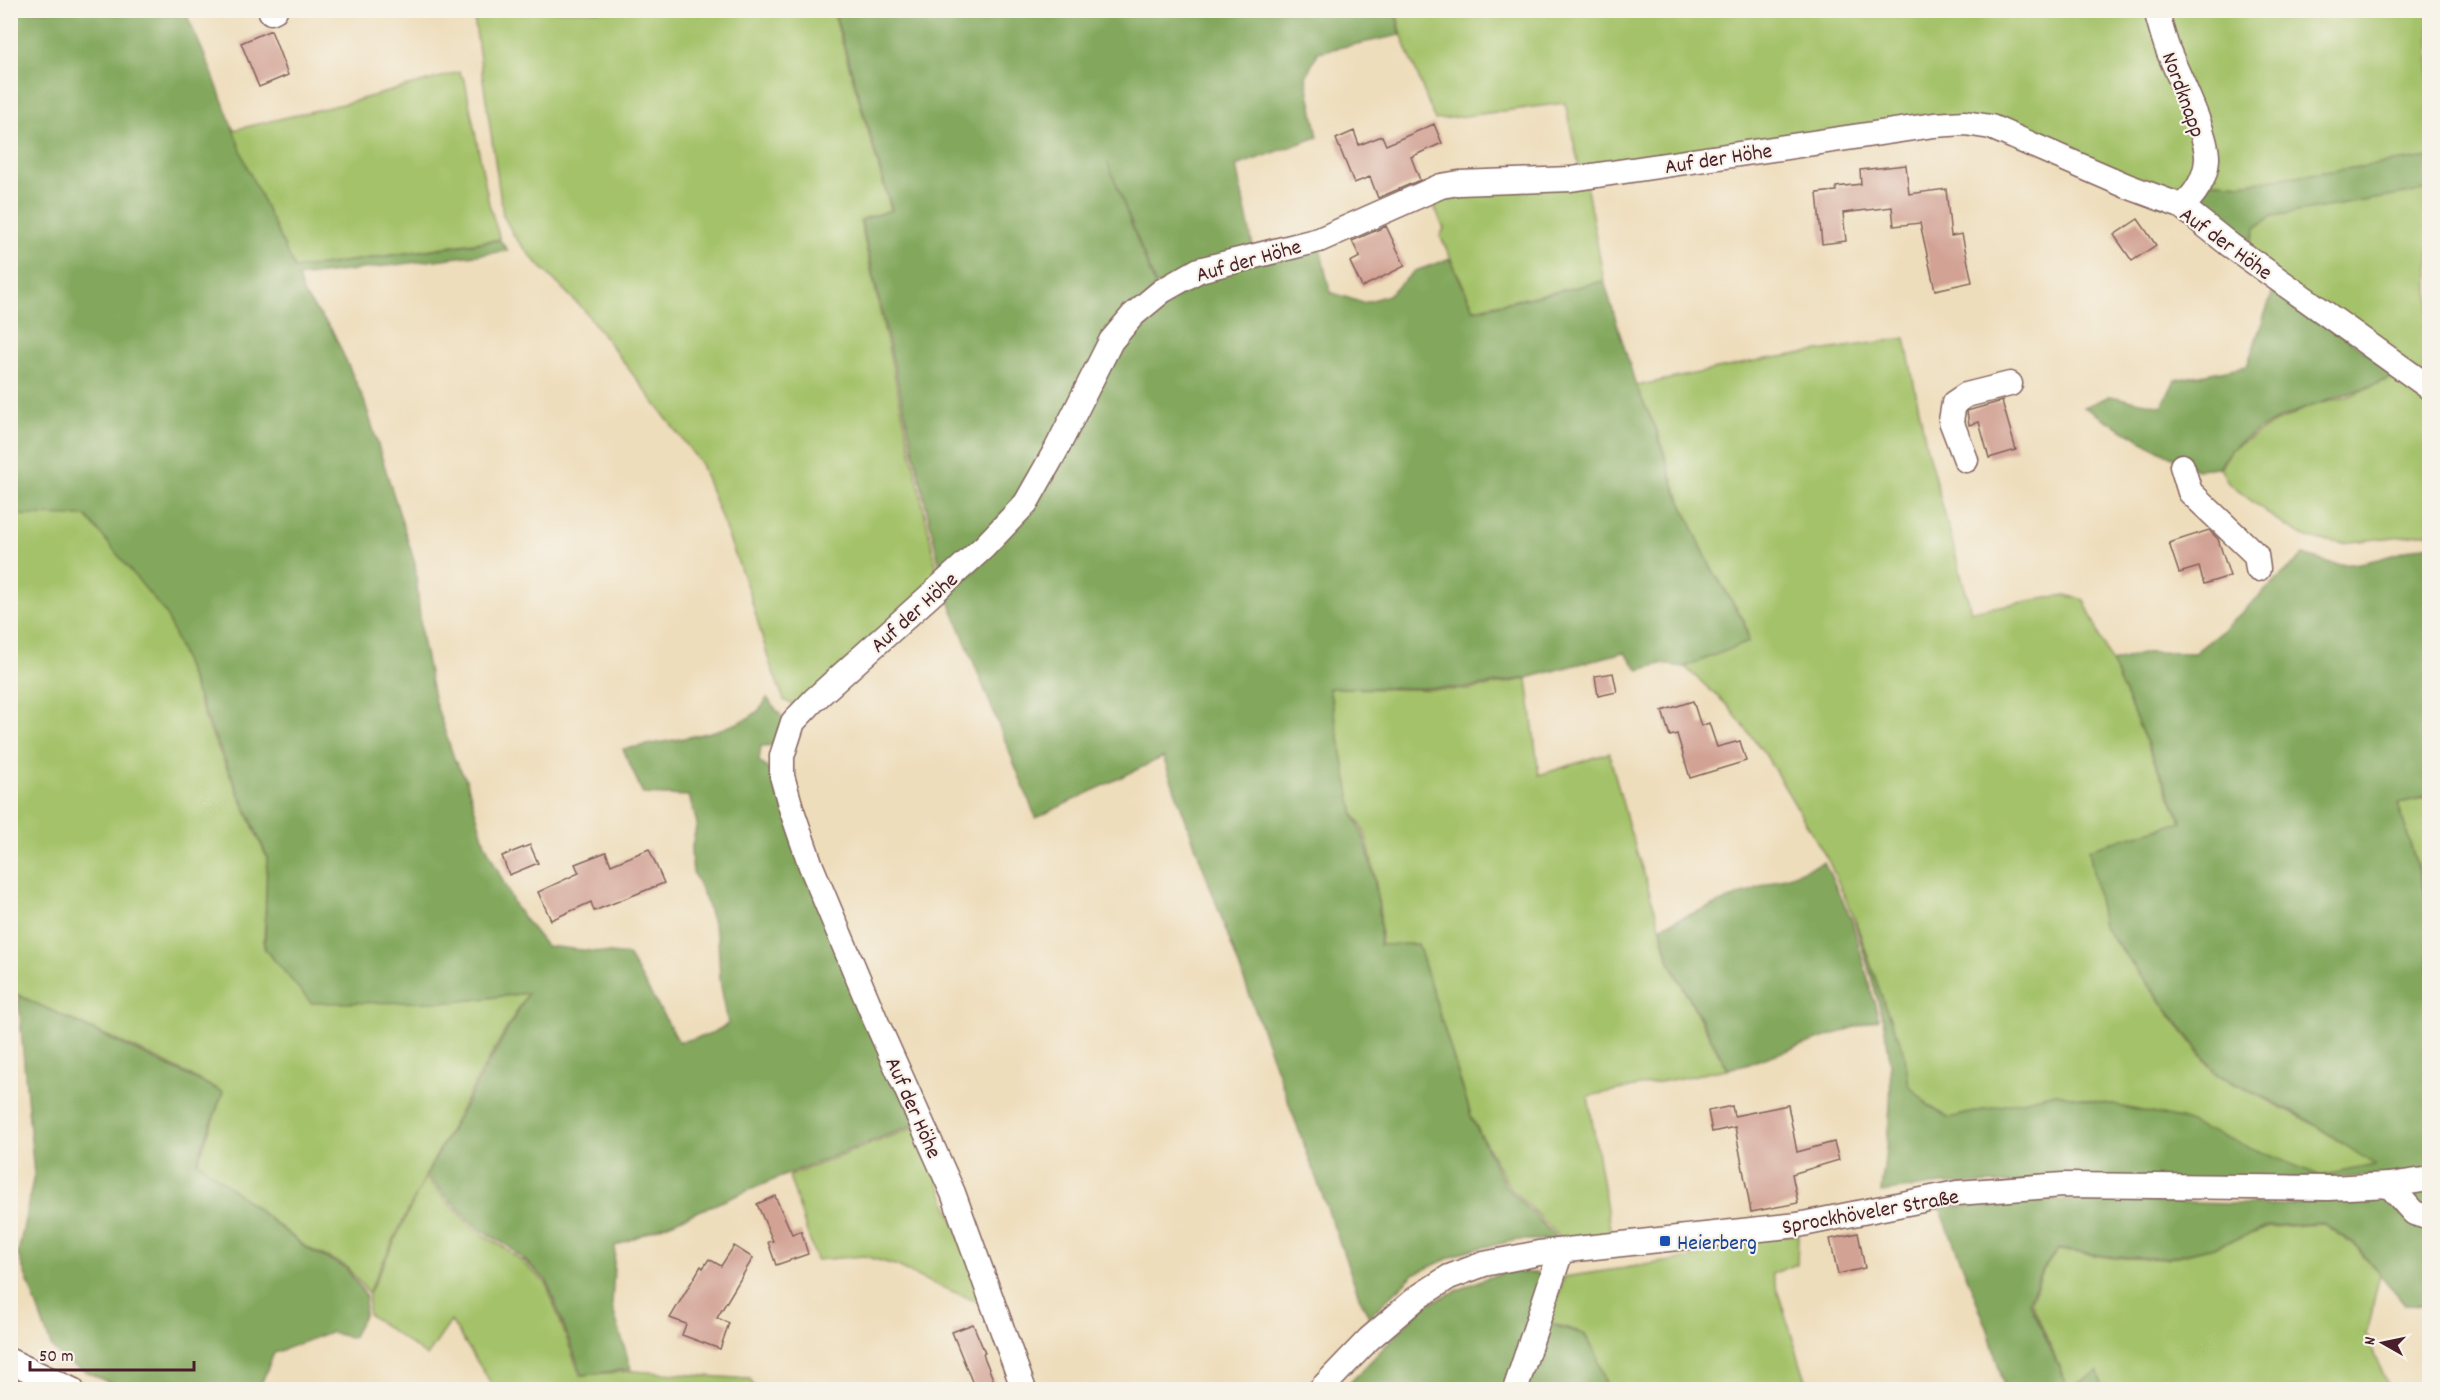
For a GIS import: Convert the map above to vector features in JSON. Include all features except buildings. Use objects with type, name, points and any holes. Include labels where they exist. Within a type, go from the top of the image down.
[{"type":"street","name":"Nordknapp","points":[[2156,10],[2167,48],[2200,129],[2207,159],[2200,183],[2192,198],[2181,206]]},
{"type":"street","name":"Auf der Höhe","points":[[1024,1389],[953,1193],[875,1020],[811,866],[782,776],[782,756],[793,722],[814,700],[984,547],[1026,502],[1056,450],[1087,384],[1111,341],[1132,315],[1162,291],[1199,270],[1318,240],[1441,186],[1459,183],[1571,179],[1934,125],[1965,123],[1991,127],[2127,186],[2181,206],[2230,245],[2430,388]]},
{"type":"street","points":[[1966,460],[1951,421],[1954,403],[1966,395],[2010,384]]},
{"type":"street","points":[[2182,466],[2190,492],[2256,555],[2258,569]]},
{"type":"street","name":"Sprockhöveler Straße","points":[[1320,1389],[1369,1339],[1418,1297],[1449,1277],[1484,1264],[1561,1251],[1798,1225],[1957,1193],[2063,1185],[2329,1188],[2389,1185],[2430,1179]]},
{"type":"street","points":[[2389,1185],[2414,1213],[2430,1218]]},
{"type":"street","points":[[1515,1389],[1552,1284],[1561,1251]]},
{"type":"street","points":[[10,1361],[72,1389]]},
{"type":"green space","points":[[1395,10],[1401,35],[1318,52],[1306,77],[1318,137],[1236,166],[1254,251],[1156,286],[1108,163],[1155,286],[1021,498],[942,576],[861,220],[892,210],[834,11]]},
{"type":"green space","points":[[11,11],[185,11],[211,70],[248,169],[295,269],[500,240],[508,251],[298,277],[304,295],[332,330],[364,400],[415,564],[422,639],[435,702],[455,761],[466,779],[485,844],[516,908],[546,946],[628,955],[679,1042],[709,1035],[728,1024],[720,980],[718,939],[705,898],[693,872],[691,851],[697,823],[689,796],[643,794],[623,749],[695,736],[733,725],[759,710],[767,698],[786,722],[775,745],[761,746],[759,761],[776,776],[916,1124],[615,1246],[612,1306],[631,1369],[582,1375],[547,1281],[508,1246],[477,1228],[426,1175],[528,993],[454,1002],[311,1003],[265,949],[267,857],[210,726],[166,614],[86,516],[11,515]]},
{"type":"green space","points":[[473,11],[833,11],[891,210],[860,220],[939,578],[795,706],[784,700],[770,664],[749,592],[701,464],[584,310],[534,260],[514,236],[503,215]]},
{"type":"green space","points":[[1396,11],[2150,11],[2203,159],[2179,199],[1993,122],[1580,171],[1565,103],[1435,120],[1402,36]]},
{"type":"green space","points":[[2160,11],[2429,11],[2429,157],[2241,184],[2206,181]]},
{"type":"green space","points":[[459,72],[465,81],[489,204],[500,239],[295,269],[248,170],[233,130],[351,102]]},
{"type":"green space","points":[[2429,157],[2429,190],[2273,216],[2256,227],[2246,253],[2192,212],[2206,181],[2241,184]]},
{"type":"green space","points":[[1586,183],[1604,281],[1474,309],[1440,235],[1444,229],[1430,197]]},
{"type":"green space","points":[[2429,190],[2429,383],[2246,254],[2256,226],[2272,216]]},
{"type":"green space","points":[[1319,244],[1330,292],[1363,303],[1388,295],[1415,271],[1450,259],[1474,310],[1604,281],[1636,386],[1656,430],[1675,489],[1711,568],[1743,620],[1749,642],[1684,667],[1661,664],[1639,670],[1624,652],[1527,678],[1467,688],[1329,688],[1354,816],[1365,843],[1374,879],[1379,916],[1379,945],[1418,944],[1472,1119],[1506,1187],[1559,1240],[1518,1240],[1465,1251],[1414,1274],[1369,1317],[1359,1296],[1163,757],[1036,818],[947,596],[988,557],[1114,351],[1140,319],[1200,276]]},
{"type":"green space","points":[[2275,285],[2397,375],[2270,423],[2233,448],[2219,467],[2197,469],[2160,451],[2084,407],[2110,396],[2162,406],[2175,380],[2247,366]]},
{"type":"green space","points":[[1905,338],[1927,449],[1971,611],[2065,595],[2084,600],[2181,822],[2089,849],[2103,926],[2216,1075],[2305,1119],[2376,1165],[2321,1177],[2180,1119],[2056,1093],[1949,1118],[1929,1106],[1909,1085],[1903,1050],[1853,915],[1828,860],[1765,754],[1728,706],[1685,667],[1749,641],[1744,620],[1711,567],[1694,531],[1675,487],[1657,430],[1636,386],[1760,360]]},
{"type":"green space","points":[[2397,375],[2429,398],[2429,533],[2342,543],[2307,538],[2284,525],[2229,484],[2220,468],[2232,449],[2270,425],[2311,406],[2347,397]]},
{"type":"green space","points":[[10,515],[86,515],[167,613],[208,726],[267,858],[264,948],[312,1002],[453,1002],[528,993],[444,1141],[368,1293],[346,1266],[306,1247],[198,1162],[223,1092],[160,1060],[11,992]]},
{"type":"green space","points":[[2429,545],[2429,796],[2398,803],[2429,908],[2429,1172],[2322,1179],[1943,1184],[1881,1192],[1890,1106],[1889,1054],[1878,1001],[1853,915],[1888,1014],[1904,1050],[1909,1085],[1929,1106],[1949,1118],[2056,1093],[2180,1119],[2321,1176],[2375,1165],[2302,1116],[2218,1075],[2103,925],[2089,849],[2182,822],[2111,662],[2149,652],[2194,653],[2222,631],[2303,555],[2331,563],[2351,564]]},
{"type":"green space","points":[[1527,679],[1539,775],[1609,753],[1668,960],[1727,1069],[1588,1096],[1611,1234],[1562,1239],[1509,1187],[1472,1118],[1418,944],[1380,945],[1379,905],[1374,871],[1364,831],[1354,815],[1329,688],[1467,690]]},
{"type":"green space","points":[[2430,797],[2429,904],[2398,803]]},
{"type":"green space","points":[[1824,862],[1851,918],[1879,1019],[1728,1069],[1669,959],[1661,926]]},
{"type":"green space","points":[[18,995],[223,1092],[197,1161],[306,1248],[346,1268],[366,1296],[364,1315],[352,1338],[330,1332],[274,1353],[259,1389],[122,1389],[66,1362],[52,1348],[18,1254],[34,1175]]},
{"type":"green space","points":[[917,1126],[984,1301],[976,1301],[898,1266],[864,1256],[816,1260],[789,1176]]},
{"type":"green space","points":[[425,1177],[476,1231],[507,1249],[546,1283],[580,1375],[634,1371],[750,1379],[756,1389],[495,1389],[451,1321],[427,1356],[368,1314],[369,1294]]},
{"type":"green space","points":[[2429,1190],[2429,1306],[2405,1305],[2357,1246],[2323,1223],[2270,1226],[2218,1246],[2166,1258],[2114,1257],[2058,1249],[2043,1269],[2029,1301],[2068,1387],[2098,1372],[2102,1389],[2005,1389],[1988,1330],[1940,1208],[2053,1200],[2284,1205],[2356,1197],[2376,1198]]},
{"type":"green space","points":[[2323,1224],[2356,1247],[2380,1274],[2366,1334],[2389,1389],[2103,1389],[2098,1373],[2068,1387],[2031,1301],[2044,1269],[2058,1250],[2113,1258],[2166,1259],[2218,1246],[2270,1227]]},
{"type":"green space","points":[[1798,1234],[1797,1264],[1772,1274],[1809,1389],[1608,1389],[1596,1353],[1584,1333],[1550,1323],[1564,1277],[1698,1257],[1729,1244]]},
{"type":"green space","points":[[1506,1272],[1537,1273],[1544,1281],[1514,1389],[1343,1390],[1425,1305],[1481,1280]]},
{"type":"green space","points":[[1543,1312],[1550,1324],[1584,1334],[1596,1354],[1607,1389],[1519,1390]]},
{"type":"green space","points":[[11,1370],[49,1389],[11,1389]]},
{"type":"place","name":"Heierberg","points":[[1665,1241]]}]
